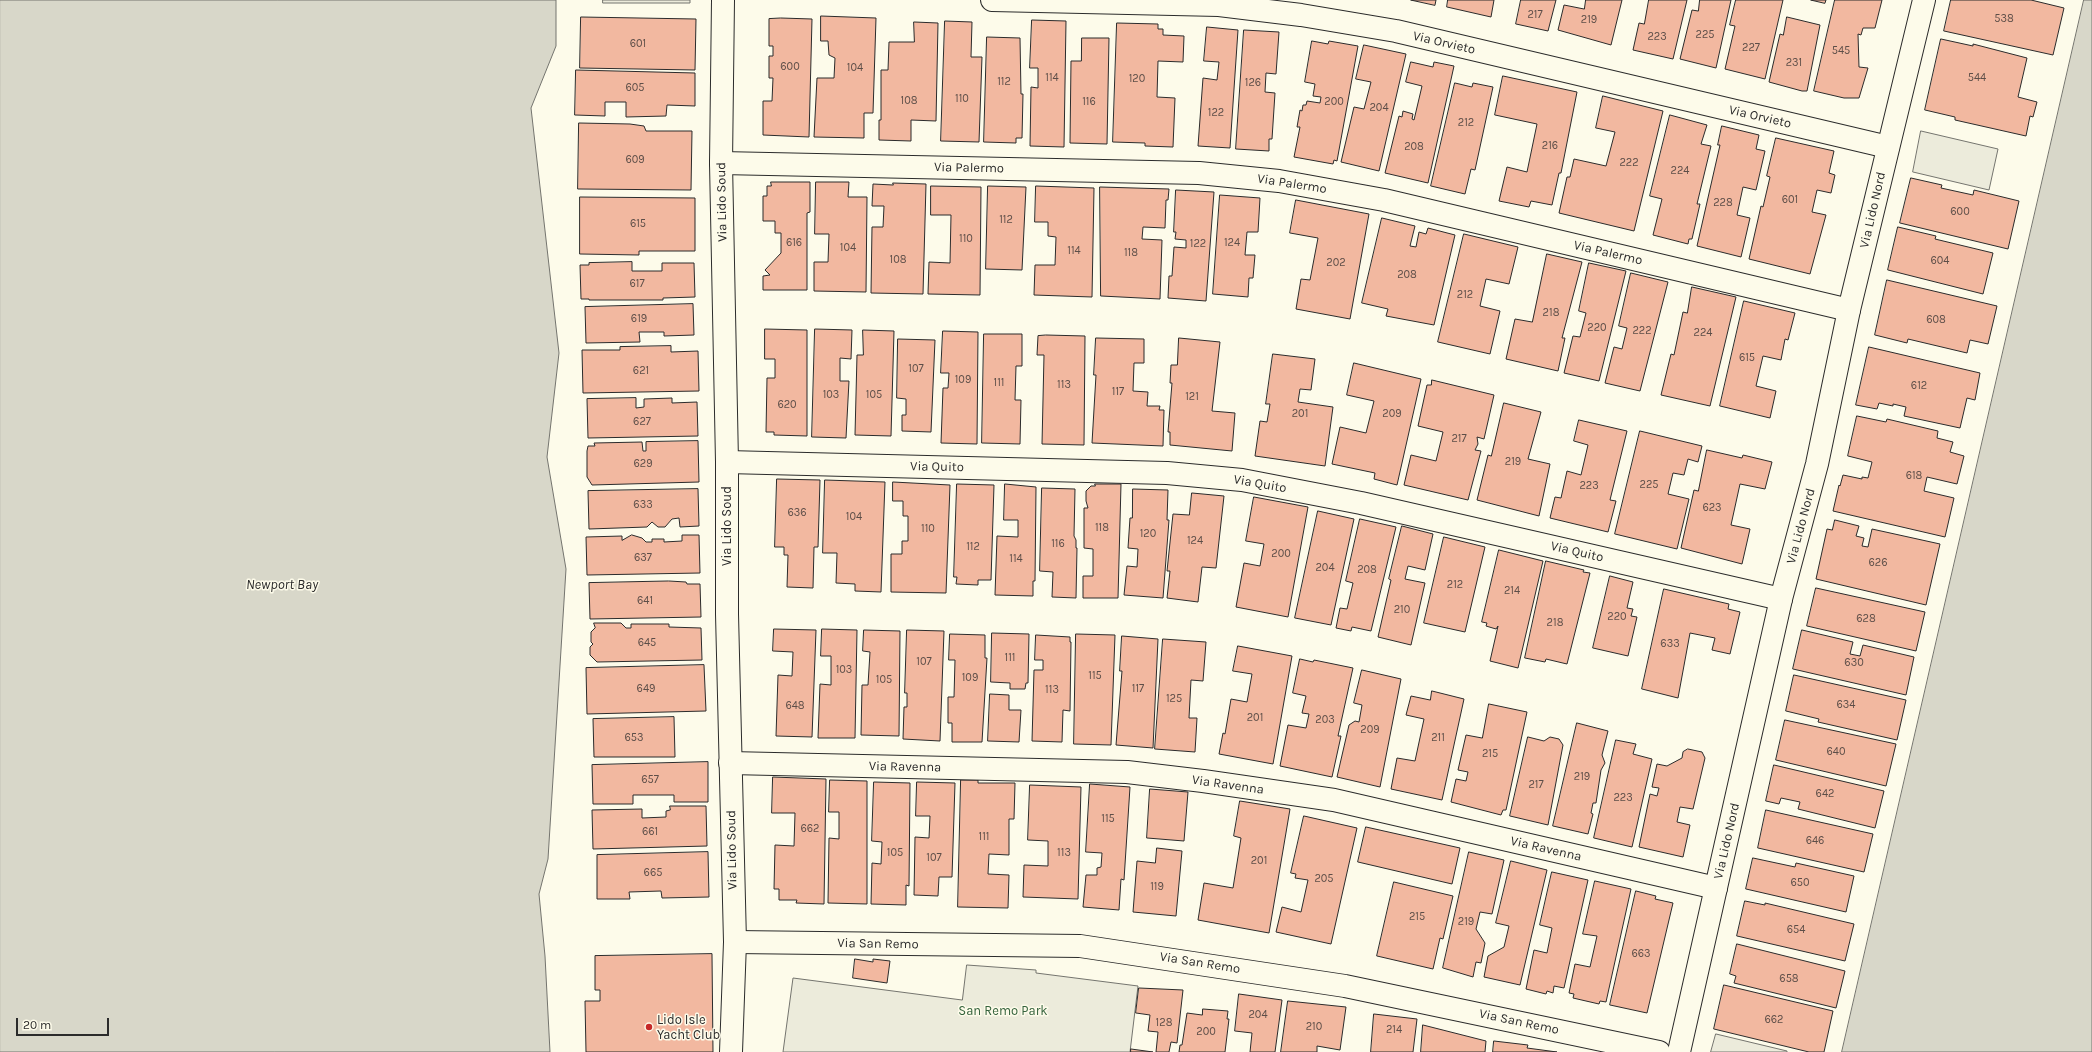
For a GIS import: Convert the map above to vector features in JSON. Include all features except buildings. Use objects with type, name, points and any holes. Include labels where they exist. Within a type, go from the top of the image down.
[{"type":"street","name":"Via Lido Soud","points":[[723,0],[721,163],[727,462],[727,614],[735,942],[731,1052]]},
{"type":"street","name":"Via Orvieto","points":[[992,0],[1219,5],[1308,16],[1396,31],[1888,147]]},
{"type":"street","name":"Via Lido Nord","points":[[1679,1052],[1781,599],[1817,464],[1849,310],[1924,0]]},
{"type":"street","name":"Via Palermo","points":[[721,163],[1200,173],[1279,181],[1384,200],[1849,310]]},
{"type":"street","name":"Via Quito","points":[[727,462],[1166,473],[1242,480],[1362,503],[1781,599]]},
{"type":"street","name":"Via Ravenna","points":[[730,763],[1127,772],[1203,781],[1334,800],[1716,888]]},
{"type":"street","name":"Via San Remo","points":[[735,942],[1080,946],[1345,986],[1659,1052]]},
{"type":"green space","points":[[603,0],[690,0],[690,3],[603,3]]},
{"type":"green space","points":[[1921,131],[1998,149],[1989,190],[1913,172]]},
{"type":"green space","name":"San Remo Park","points":[[967,965],[1036,970],[1036,973],[1138,986],[1130,1052],[783,1052],[793,978],[962,1000]]},
{"type":"green space","points":[[1716,1034],[1787,1051],[1787,1052],[1711,1052]]},
{"type":"water","name":"Newport Bay","points":[[0,0],[556,0],[556,46],[531,108],[559,353],[547,457],[566,569],[548,859],[539,894],[545,956],[550,1052],[0,1052]]},
{"type":"water","points":[[2084,0],[2092,0],[2092,1052],[1842,1052]]},
{"type":"place","name":"Lido Isle Yacht Club","points":[[649,1027]]}]
